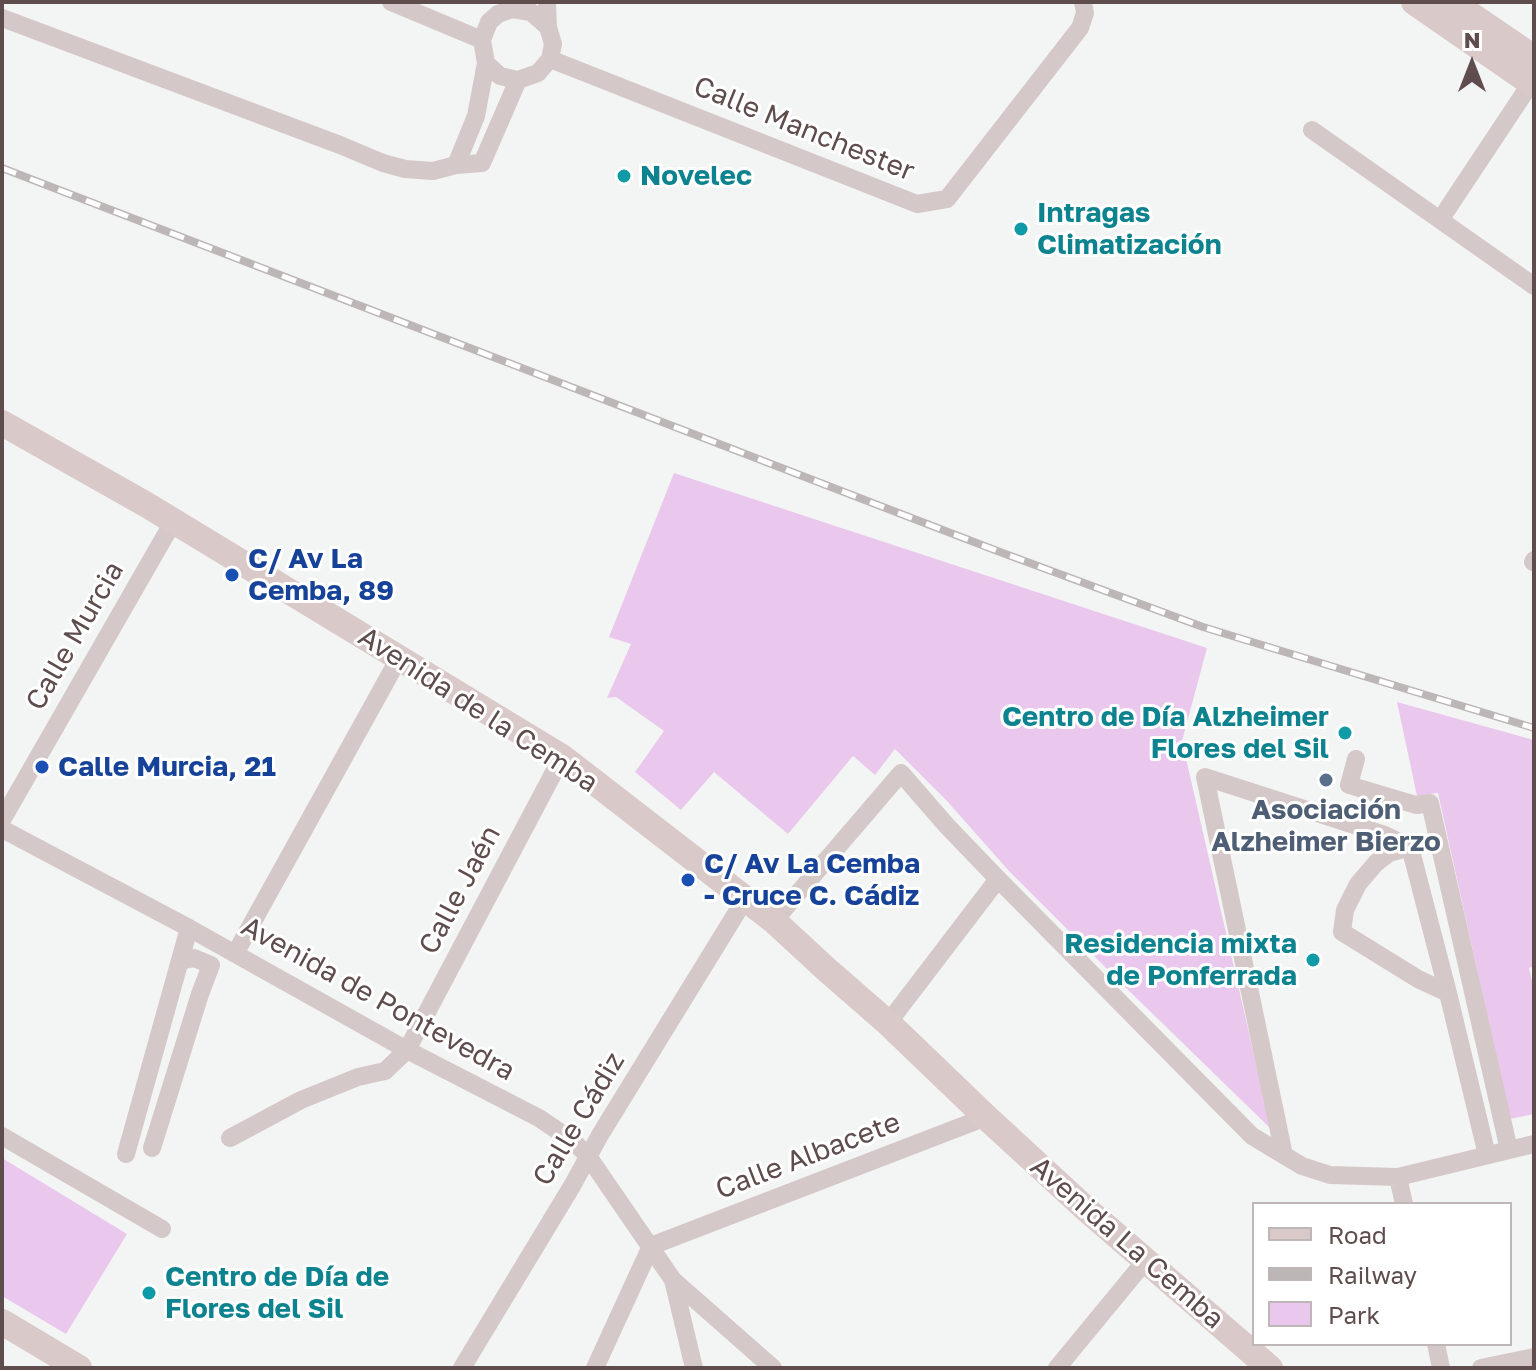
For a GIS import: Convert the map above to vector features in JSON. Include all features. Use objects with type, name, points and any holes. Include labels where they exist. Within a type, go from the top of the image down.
[{"type":"street","points":[[391,2],[482,40]]},
{"type":"street","points":[[486,63],[500,76],[518,80],[538,73],[550,59],[553,44],[548,27],[547,2]]},
{"type":"street","name":"Calle Manchester","points":[[550,59],[917,204],[947,199],[1080,28],[1085,13],[1083,2]]},
{"type":"street","points":[[1414,2],[1533,75]]},
{"type":"street","points":[[1452,2],[1533,75]]},
{"type":"street","points":[[456,165],[476,116],[486,63],[482,40],[489,22],[515,6],[531,12],[548,27]]},
{"type":"street","points":[[2,18],[405,169],[433,171],[482,163],[518,80]]},
{"type":"street","points":[[1440,220],[1533,75]]},
{"type":"street","points":[[1312,130],[1534,286]]},
{"type":"street","name":"Avenida de la Cemba","points":[[2,423],[173,522],[562,757],[774,921],[888,1023],[986,1117]]},
{"type":"street","name":"Calle Murcia","points":[[2,820],[173,522]]},
{"type":"street","points":[[235,954],[399,658]]},
{"type":"street","name":"Calle Jaén","points":[[407,1050],[562,757]]},
{"type":"street","points":[[1356,759],[1349,785],[1416,805],[1430,803],[1509,1150]]},
{"type":"street","points":[[774,921],[901,773],[998,879],[1252,1136],[1302,1166],[1330,1175],[1398,1177],[1534,1144]]},
{"type":"street","points":[[1284,1155],[1205,777],[1385,835],[1410,847],[1487,1155]]},
{"type":"street","name":"Avenida de Pontevedra","points":[[2,829],[189,928],[407,1050],[539,1118],[573,1141],[588,1156],[673,1280],[717,1319],[753,1362],[773,1368]]},
{"type":"street","points":[[1410,847],[1389,853],[1358,884],[1345,910],[1342,932],[1418,979],[1448,993]]},
{"type":"street","points":[[888,1023],[998,879]]},
{"type":"street","name":"Calle Cádiz","points":[[462,1368],[745,899]]},
{"type":"street","points":[[126,1154],[189,928]]},
{"type":"street","points":[[152,1148],[211,965],[194,958],[180,961]]},
{"type":"street","points":[[230,1138],[301,1100],[358,1077],[385,1071],[407,1050]]},
{"type":"street","name":"Calle Albacete","points":[[651,1246],[986,1117]]},
{"type":"street","name":"Avenida La Cemba","points":[[986,1117],[1086,1209],[1270,1368]]},
{"type":"street","points":[[2,1136],[162,1229]]},
{"type":"street","points":[[1398,1177],[1404,1202]]},
{"type":"street","points":[[595,1368],[651,1246]]},
{"type":"street","points":[[1057,1368],[1146,1260]]},
{"type":"street","name":"Avenida de Pontevedra","points":[[673,1280],[694,1368]]},
{"type":"street","points":[[688,1341],[695,1326],[717,1319]]},
{"type":"street","points":[[2,1322],[79,1368]]},
{"type":"street","points":[[1436,1346],[1441,1368]]},
{"type":"street","points":[[1481,1368],[1534,1357]]},
{"type":"green space","points":[[674,473],[1207,648],[1182,741],[1271,1129],[1009,871],[946,800],[895,749],[875,775],[853,756],[788,834],[714,772],[681,810],[635,772],[664,731],[616,697],[607,698],[631,644],[609,637]]},
{"type":"green space","points":[[1397,702],[1534,740],[1534,966],[1529,968],[1534,990],[1534,1114],[1510,1119],[1438,793],[1417,796]]},
{"type":"green space","points":[[2,1158],[127,1234],[66,1334],[2,1296]]},
{"type":"railway","points":[[2,168],[1000,552],[1203,627],[1534,728]]},
{"type":"place","name":"Novelec","points":[[624,176]]},
{"type":"place","name":"Intragas Climatización","points":[[1021,229]]},
{"type":"place","name":"C/ Av La Cemba, 89","points":[[232,575]]},
{"type":"place","name":"Centro de Día Alzheimer Flores del Sil","points":[[1345,733]]},
{"type":"place","name":"Calle Murcia, 21","points":[[42,767]]},
{"type":"place","name":"Asociación Alzheimer Bierzo","points":[[1326,780]]},
{"type":"place","name":"C/ Av La Cemba - Cruce C. Cádiz","points":[[688,880]]},
{"type":"place","name":"Residencia mixta de Ponferrada","points":[[1313,960]]},
{"type":"place","name":"Centro de Día de Flores del Sil","points":[[149,1293]]}]
